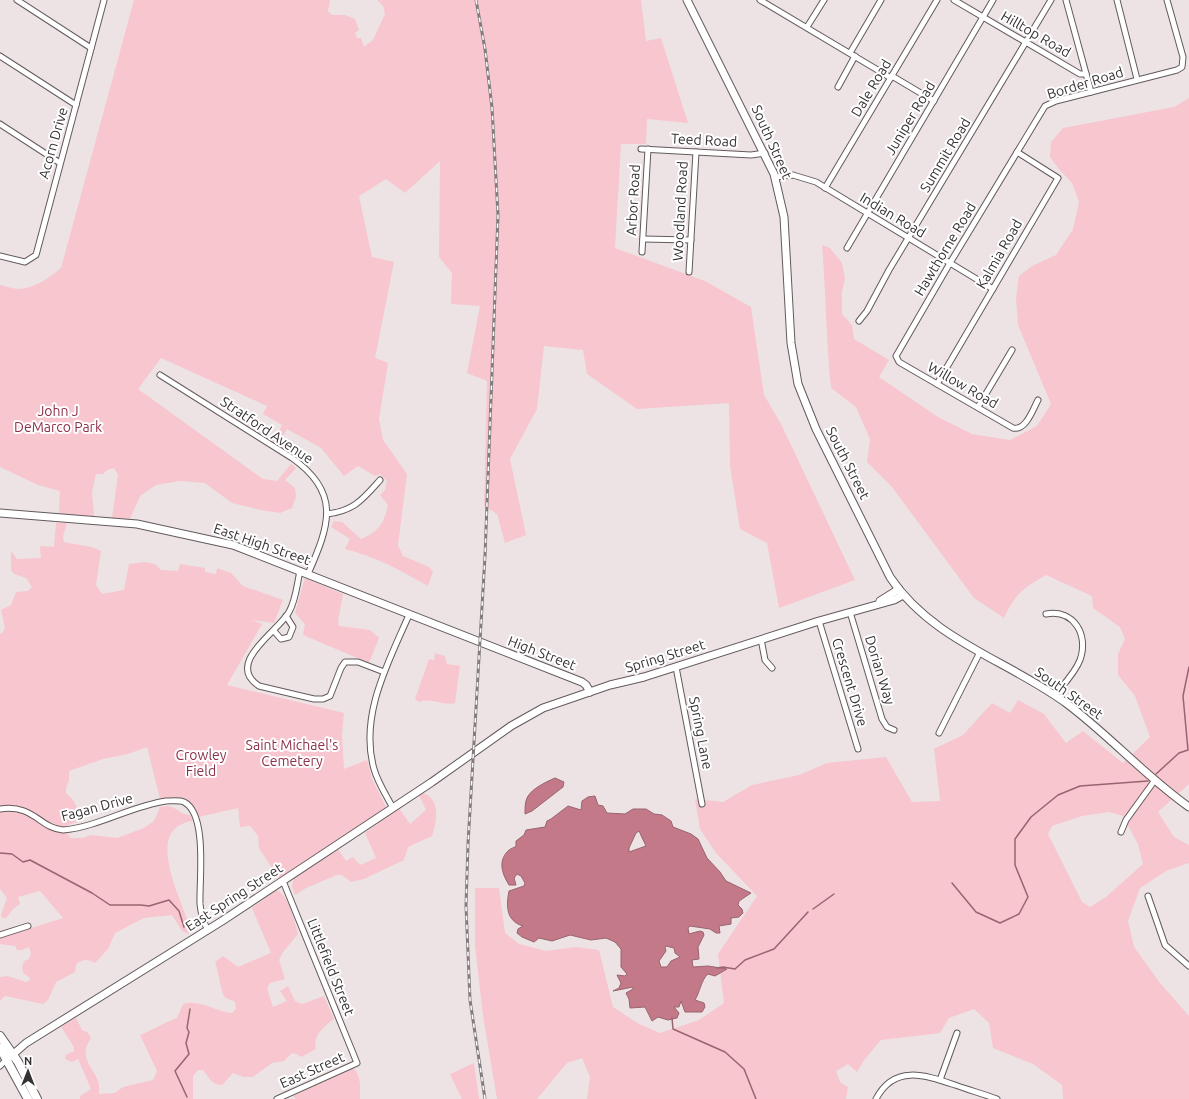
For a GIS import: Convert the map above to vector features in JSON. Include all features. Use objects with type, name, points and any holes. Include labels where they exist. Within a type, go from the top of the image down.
[{"type":"main road","name":"South Street","points":[[687,0],[776,177],[784,217],[792,349],[800,389],[816,429],[888,572],[901,592],[934,624],[1055,696],[1086,718],[1155,780],[1189,807]]},
{"type":"main road","name":"East High Street","points":[[0,513],[126,523],[173,531],[233,545],[480,644]]},
{"type":"main road","name":"Spring Street","points":[[473,753],[511,726],[543,708],[819,621],[875,604],[894,600],[901,592]]},
{"type":"main road","name":"High Street","points":[[480,644],[582,682],[586,685],[590,692]]},
{"type":"main road","name":"East Spring Street","points":[[10,1057],[54,1026],[208,930],[283,881],[473,753]]},
{"type":"main road","points":[[0,1036],[28,1099]]},
{"type":"main road","points":[[0,1048],[10,1057],[37,1099]]},
{"type":"street","points":[[18,0],[91,48]]},
{"type":"street","name":"Acorn Drive","points":[[0,256],[25,262],[36,255],[104,0]]},
{"type":"street","points":[[760,0],[767,2],[855,56],[934,101]]},
{"type":"street","points":[[807,27],[824,0]]},
{"type":"street","points":[[850,53],[880,0]]},
{"type":"street","name":"Dale Road","points":[[825,188],[937,0]]},
{"type":"street","name":"Hilltop Road","points":[[954,0],[1080,74],[1086,74]]},
{"type":"street","name":"Juniper Road","points":[[847,248],[993,0]]},
{"type":"street","name":"Summit Road","points":[[859,321],[866,314],[887,273],[1051,0]]},
{"type":"street","points":[[1066,0],[1091,92]]},
{"type":"street","points":[[1117,0],[1137,79]]},
{"type":"street","name":"Border Road","points":[[1017,152],[1039,115],[1048,105],[1137,79],[1177,70],[1183,65],[1183,57],[1167,0]]},
{"type":"street","points":[[0,56],[76,105]]},
{"type":"street","points":[[838,87],[855,56]]},
{"type":"street","points":[[0,124],[60,163]]},
{"type":"street","name":"Teed Road","points":[[641,149],[751,155],[765,153]]},
{"type":"street","name":"Arbor Road","points":[[642,252],[648,149]]},
{"type":"street","name":"Woodland Road","points":[[689,272],[696,152]]},
{"type":"street","name":"Hawthorne Road","points":[[896,359],[950,263],[1017,152]]},
{"type":"street","name":"Kalmia Road","points":[[938,384],[1058,178],[1017,152]]},
{"type":"street","name":"Indian Road","points":[[776,177],[789,175],[801,177],[825,188],[993,289]]},
{"type":"street","points":[[643,239],[691,240]]},
{"type":"street","points":[[978,407],[1012,350]]},
{"type":"street","name":"Willow Road","points":[[896,359],[1011,427],[1019,428],[1023,426],[1038,400]]},
{"type":"street","name":"Stratford Avenue","points":[[160,374],[304,467],[313,477],[321,490],[327,514],[323,536],[308,574]]},
{"type":"street","points":[[327,514],[345,511],[356,505],[380,480]]},
{"type":"street","points":[[300,571],[291,609],[274,631],[254,651],[249,671],[255,683],[278,691],[314,699],[325,699],[330,696],[342,666],[348,662],[358,662],[384,672]]},
{"type":"street","name":"Dorian Way","points":[[850,612],[882,719],[887,726],[894,730]]},
{"type":"street","points":[[1046,614],[1064,614],[1070,618],[1076,625],[1082,640],[1080,660],[1055,696]]},
{"type":"street","points":[[393,808],[376,775],[371,747],[373,708],[384,672],[409,615]]},
{"type":"street","points":[[274,631],[281,639],[289,637],[293,627],[286,616]]},
{"type":"street","name":"Crescent Drive","points":[[819,621],[858,749]]},
{"type":"street","points":[[762,639],[765,660],[772,668]]},
{"type":"street","points":[[939,733],[980,652]]},
{"type":"street","name":"Spring Lane","points":[[676,667],[702,804]]},
{"type":"street","points":[[1121,832],[1126,820],[1155,780]]},
{"type":"street","name":"Fagan Drive","points":[[0,809],[13,808],[23,810],[61,830],[75,828],[152,804],[169,801],[184,802],[190,807],[196,818],[202,866],[200,907],[208,930]]},
{"type":"street","name":"Littlefield Street","points":[[283,881],[357,1063]]},
{"type":"street","points":[[1148,896],[1165,945],[1189,966]]},
{"type":"street","points":[[0,935],[28,926]]},
{"type":"street","points":[[940,1080],[957,1033]]},
{"type":"street","points":[[0,1066],[10,1057]]},
{"type":"street","name":"East Street","points":[[277,1099],[357,1063]]},
{"type":"street","points":[[876,1099],[884,1087],[892,1080],[902,1076],[920,1074],[997,1099]]},
{"type":"green space","name":"John J DeMarco Park","points":[[134,0],[330,0],[328,11],[332,15],[345,15],[355,19],[359,30],[355,33],[357,38],[361,38],[364,47],[373,40],[385,14],[383,6],[377,0],[641,0],[646,41],[661,38],[688,123],[647,119],[646,144],[621,144],[615,248],[705,281],[751,307],[764,395],[781,424],[855,580],[779,608],[767,543],[740,529],[730,466],[729,403],[637,409],[587,374],[583,350],[544,346],[537,409],[510,459],[526,535],[505,543],[497,514],[484,506],[487,381],[467,373],[480,306],[451,304],[452,273],[439,257],[440,161],[405,193],[386,179],[359,196],[372,257],[394,262],[375,358],[388,363],[379,419],[383,440],[407,474],[398,545],[403,556],[429,567],[433,572],[428,586],[377,560],[345,549],[350,539],[331,527],[334,521],[342,522],[361,539],[376,530],[382,522],[388,505],[380,495],[385,490],[387,481],[380,474],[375,476],[358,466],[344,476],[321,448],[287,429],[279,443],[274,441],[282,425],[263,414],[267,406],[161,358],[138,389],[263,479],[277,481],[291,464],[296,468],[285,480],[295,488],[296,497],[292,508],[280,513],[261,510],[232,503],[205,483],[180,481],[156,485],[140,496],[130,519],[112,518],[118,475],[114,468],[107,470],[103,474],[96,474],[92,492],[94,517],[59,514],[60,491],[38,485],[0,467],[0,285],[14,289],[31,287],[47,279],[61,268]]},
{"type":"green space","points":[[1189,98],[1189,784],[1158,812],[1174,837],[1189,845],[1189,863],[1166,871],[1140,888],[1128,921],[1134,947],[1160,983],[1189,1016],[1189,1099],[1063,1099],[1062,1085],[1033,1064],[993,1048],[989,1023],[974,1009],[949,1018],[940,1033],[881,1040],[864,1060],[857,1072],[848,1064],[836,1071],[840,1082],[848,1087],[846,1099],[587,1099],[590,1077],[582,1058],[567,1063],[537,1099],[497,1099],[483,1016],[475,946],[475,888],[499,888],[505,933],[519,944],[546,951],[576,947],[599,950],[613,1007],[639,1024],[660,1033],[699,1020],[724,1003],[718,954],[757,896],[716,853],[700,829],[695,799],[723,802],[752,785],[799,775],[827,763],[886,757],[912,802],[940,801],[934,749],[963,735],[992,703],[1010,713],[1018,700],[1044,714],[1066,743],[1083,731],[1123,763],[1150,737],[1135,696],[1118,675],[1118,654],[1125,639],[1120,627],[1093,608],[1092,596],[1046,575],[1020,592],[1004,618],[974,598],[892,487],[867,462],[870,439],[856,407],[831,388],[822,245],[830,248],[842,263],[845,279],[842,292],[842,314],[852,325],[854,339],[889,360],[879,377],[938,417],[972,434],[1010,440],[1037,426],[1051,404],[1018,325],[1016,298],[1019,276],[1032,266],[1056,255],[1073,229],[1079,202],[1072,183],[1050,157],[1051,142],[1063,128],[1174,107]],"holes":[[[1109,812],[1123,816],[1138,844],[1143,864],[1106,897],[1090,907],[1082,902],[1048,834],[1052,826],[1082,816]]]},
{"type":"green space","points":[[56,523],[67,523],[63,536],[64,542],[88,546],[101,551],[96,585],[102,594],[124,590],[129,564],[145,562],[155,564],[161,570],[178,571],[180,564],[205,568],[205,572],[216,574],[217,568],[231,573],[243,586],[283,600],[274,623],[252,620],[262,624],[227,685],[344,713],[342,735],[344,769],[367,760],[372,779],[386,807],[279,879],[259,848],[258,836],[250,826],[240,827],[238,808],[199,817],[195,807],[185,798],[160,799],[147,747],[128,754],[103,759],[69,771],[69,780],[66,793],[74,801],[82,820],[68,825],[67,833],[71,838],[83,838],[90,835],[117,838],[144,828],[154,821],[160,807],[165,806],[170,806],[182,813],[190,815],[193,821],[177,827],[169,837],[167,852],[175,886],[191,932],[189,934],[182,931],[172,915],[144,918],[115,933],[108,949],[95,963],[86,960],[76,964],[75,972],[56,982],[48,1000],[43,1004],[5,996],[0,1001],[0,977],[8,976],[26,982],[30,980],[29,977],[23,973],[22,967],[24,961],[29,959],[31,953],[29,947],[22,950],[17,950],[15,946],[0,944],[0,938],[63,918],[40,891],[18,897],[20,904],[14,908],[6,918],[2,918],[1,915],[7,898],[0,889],[0,634],[3,632],[5,627],[1,610],[11,605],[16,592],[28,591],[32,587],[26,578],[14,574],[11,570],[11,551],[17,559],[41,558],[40,546],[54,547]]},
{"type":"green space","points":[[305,578],[343,594],[338,621],[339,626],[370,630],[379,638],[369,663],[303,635],[305,624],[295,613]]},
{"type":"green space","points":[[435,653],[445,656],[447,664],[460,666],[455,703],[450,704],[428,700],[419,702],[415,699],[429,659],[434,660]]},
{"type":"green space","points":[[423,793],[433,800],[435,806],[436,818],[434,830],[432,836],[408,847],[404,860],[364,879],[351,882],[342,875],[337,875],[306,888],[295,895],[292,886],[294,877],[338,849],[346,861],[353,857],[360,865],[376,858],[365,833],[399,808],[410,824],[426,810],[419,795]]},
{"type":"green space","points":[[276,890],[284,896],[287,902],[298,934],[283,952],[279,960],[285,979],[270,983],[267,988],[273,1007],[287,1001],[280,991],[288,986],[295,1001],[302,1004],[324,996],[334,1019],[317,1035],[315,1044],[316,1049],[301,1057],[292,1053],[284,1061],[272,1063],[253,1077],[243,1077],[233,1073],[222,1085],[213,1082],[203,1070],[198,1070],[193,1076],[193,1099],[80,1099],[80,1096],[91,1089],[78,1059],[72,1062],[65,1059],[66,1055],[74,1051],[74,1047],[61,1027],[76,1018],[82,1030],[87,1032],[91,1038],[87,1045],[86,1057],[97,1078],[99,1084],[99,1094],[115,1093],[123,1087],[153,1080],[157,1071],[140,1035],[177,1018],[183,1004],[202,1004],[232,1013],[236,1009],[235,1002],[224,996],[215,962],[223,956],[238,967],[271,953],[252,908]]},
{"type":"green space","points":[[474,1063],[479,1099],[462,1099],[450,1074]]},
{"type":"green space","points":[[352,1067],[359,1078],[360,1099],[296,1099],[293,1096]]},
{"type":"shaded area","points":[[555,778],[564,782],[563,787],[532,811],[525,814],[526,801],[530,793]]},
{"type":"shaded area","points":[[595,796],[598,805],[603,806],[607,813],[625,814],[633,809],[646,809],[654,814],[662,815],[671,821],[673,827],[691,834],[698,839],[707,858],[726,881],[751,893],[739,901],[738,905],[742,909],[743,913],[739,917],[731,918],[731,924],[719,926],[720,933],[716,933],[710,929],[690,926],[688,928],[689,934],[700,931],[703,932],[704,935],[698,947],[699,959],[692,960],[693,967],[708,966],[727,969],[715,976],[708,974],[704,979],[695,1000],[704,1003],[705,1007],[702,1012],[685,1012],[681,1001],[679,1007],[674,1007],[679,1013],[677,1018],[668,1020],[658,1017],[652,1021],[645,1007],[630,1008],[629,999],[626,993],[633,989],[633,987],[613,991],[619,988],[621,983],[617,975],[625,976],[627,974],[621,967],[621,949],[615,942],[606,938],[591,940],[570,935],[552,941],[539,938],[534,942],[517,933],[518,929],[523,926],[517,924],[510,917],[508,912],[508,897],[509,891],[524,886],[525,883],[521,876],[517,874],[514,878],[516,885],[509,885],[502,868],[505,855],[509,850],[516,846],[516,841],[524,835],[526,830],[545,827],[547,821],[568,806],[581,810],[582,801],[588,797]],"holes":[[[639,831],[646,846],[629,852],[629,848],[636,833]],[[666,946],[674,948],[675,953],[680,957],[671,961],[667,967],[661,967],[659,961],[666,951]]]},
{"type":"waterway","points":[[1156,774],[1179,753],[1188,750],[1183,696],[1189,667]]},
{"type":"waterway","points":[[952,883],[976,912],[1000,923],[1019,914],[1028,897],[1015,865],[1015,839],[1031,817],[1058,795],[1080,786],[1148,781]]},
{"type":"waterway","points":[[0,853],[12,854],[23,862],[30,860],[92,893],[110,905],[149,906],[169,900],[179,911],[184,927]]},
{"type":"waterway","points":[[813,909],[834,894]]},
{"type":"waterway","points":[[717,968],[723,967],[735,969],[745,960],[774,949],[808,912]]},
{"type":"waterway","points":[[187,1097],[175,1071],[189,1054],[186,1043],[189,1032],[187,1028],[190,1009]]},
{"type":"waterway","points":[[672,1018],[673,1029],[725,1052],[744,1069],[756,1099]]},
{"type":"railway","points":[[476,0],[485,49],[492,108],[498,215],[485,556],[468,844],[466,906],[470,1000],[485,1099]]},
{"type":"park label","name":"Saint Michael's Cemetery","points":[[292,754]]},
{"type":"park label","name":"Crowley Field","points":[[201,764]]}]
